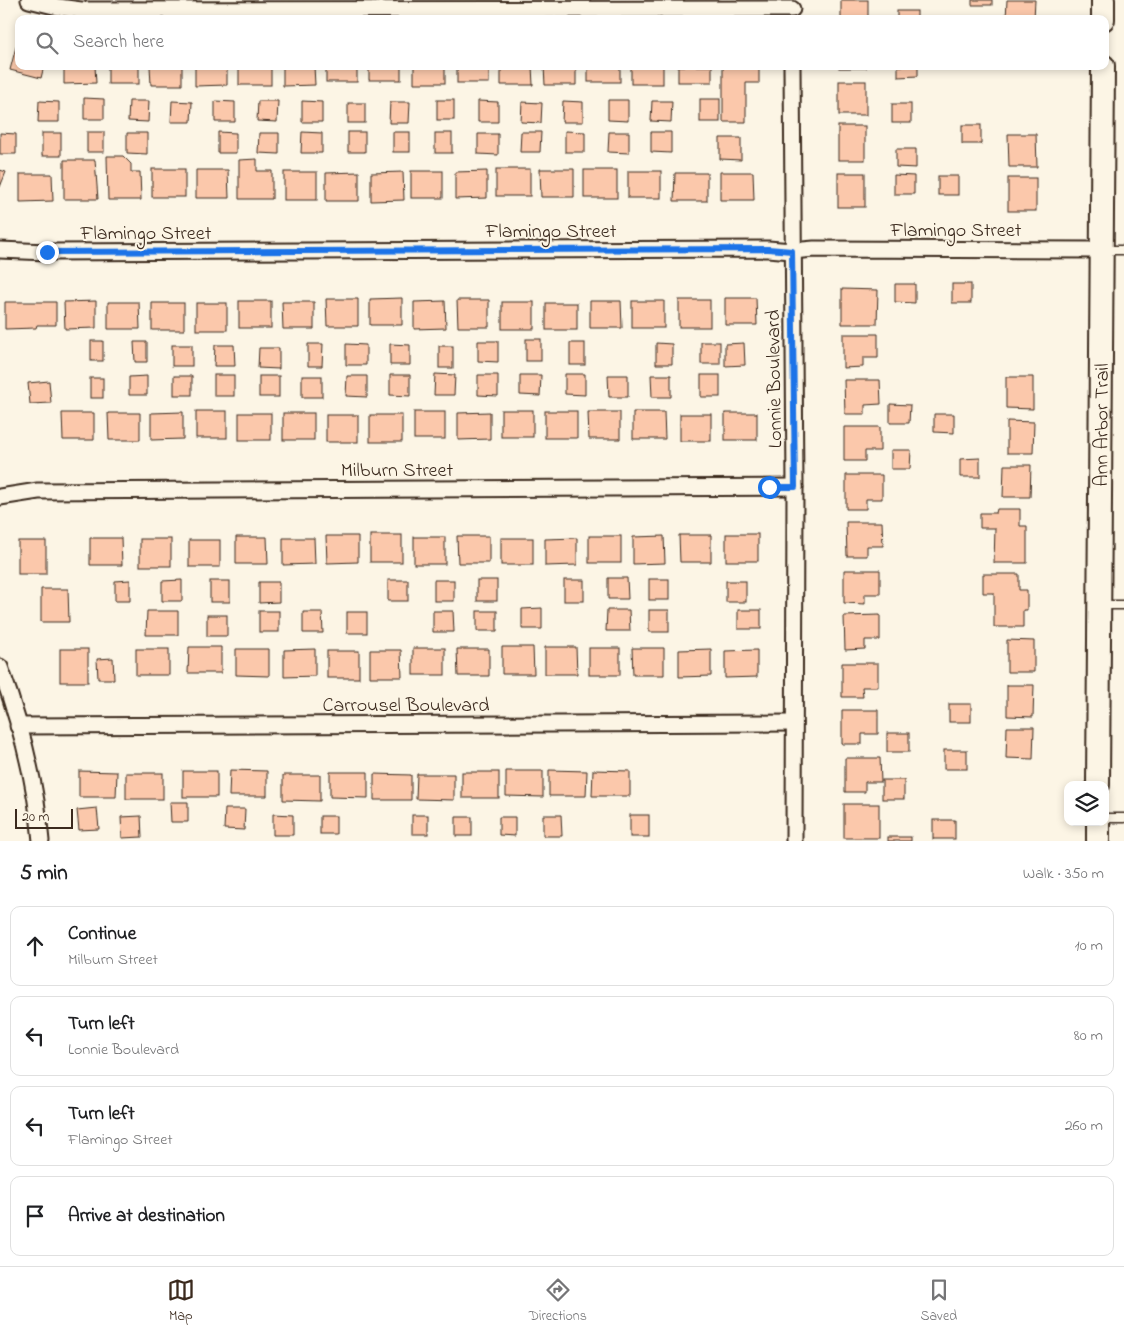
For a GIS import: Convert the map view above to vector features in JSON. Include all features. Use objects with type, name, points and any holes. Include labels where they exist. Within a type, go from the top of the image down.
[{"type":"street","points":[[29,0],[58,8],[81,10],[792,9]]},
{"type":"street","points":[[1103,0],[1103,15]]},
{"type":"street","name":"Lonnie Boulevard","points":[[792,70],[795,487],[794,841]]},
{"type":"street","name":"Ann Arbor Trail","points":[[1098,781],[1103,70]]},
{"type":"street","name":"Flamingo Street","points":[[0,250],[67,252],[768,249],[792,251],[814,249],[1101,250]]},
{"type":"street","name":"Milburn Street","points":[[0,497],[38,490],[795,487]]},
{"type":"street","points":[[0,667],[18,726],[31,779],[41,841]]},
{"type":"street","name":"Carrousel Boulevard","points":[[18,726],[794,723]]},
{"type":"street","points":[[1098,826],[1098,841]]},
{"type":"lane","points":[[1101,250],[1124,250]]},
{"type":"lane","points":[[1099,605],[1124,605]]},
{"type":"lane","points":[[1109,818],[1124,818]]},
{"type":"building","points":[[841,0],[868,0],[868,15],[841,15]]},
{"type":"building","points":[[972,0],[992,0],[992,5],[972,5]]},
{"type":"building","points":[[1007,0],[1035,0],[1034,15],[1006,15]]},
{"type":"building","points":[[897,11],[917,11],[917,15],[897,15]]},
{"type":"building","points":[[15,51],[15,70],[43,70],[41,78],[10,70]]},
{"type":"building","points":[[64,70],[95,70],[96,83],[64,84]]},
{"type":"building","points":[[108,70],[139,70],[139,84],[108,84]]},
{"type":"building","points":[[150,70],[182,70],[182,85],[151,85]]},
{"type":"building","points":[[195,70],[227,70],[227,85],[195,86]]},
{"type":"building","points":[[239,70],[271,70],[271,85],[239,85]]},
{"type":"building","points":[[283,70],[314,70],[315,85],[283,86]]},
{"type":"building","points":[[326,70],[357,70],[357,82],[326,82]]},
{"type":"building","points":[[369,70],[401,70],[401,80],[369,80]]},
{"type":"building","points":[[414,70],[445,70],[445,83],[414,83]]},
{"type":"building","points":[[457,70],[489,70],[489,83],[457,83]]},
{"type":"building","points":[[501,70],[532,70],[533,85],[501,85]]},
{"type":"building","points":[[544,70],[576,70],[576,85],[545,85]]},
{"type":"building","points":[[588,70],[620,70],[620,82],[588,82]]},
{"type":"building","points":[[631,70],[663,70],[663,84],[631,84]]},
{"type":"building","points":[[678,70],[712,70],[712,82],[678,82]]},
{"type":"building","points":[[723,70],[759,70],[759,83],[746,83],[746,122],[723,122]]},
{"type":"building","points":[[898,70],[918,70],[918,76],[898,77]]},
{"type":"building","points":[[839,81],[866,81],[866,115],[839,115]]},
{"type":"building","points":[[84,98],[104,99],[104,119],[84,119]]},
{"type":"building","points":[[700,99],[720,99],[720,122],[700,122]]},
{"type":"building","points":[[437,100],[454,100],[454,120],[437,120]]},
{"type":"building","points":[[608,100],[628,100],[628,121],[608,120]]},
{"type":"building","points":[[39,101],[59,102],[59,122],[38,122]]},
{"type":"building","points":[[129,101],[149,101],[148,122],[128,121]]},
{"type":"building","points":[[172,101],[192,102],[191,122],[171,122]]},
{"type":"building","points":[[215,101],[235,102],[235,122],[215,122]]},
{"type":"building","points":[[258,101],[278,101],[277,122],[257,121]]},
{"type":"building","points":[[302,101],[322,102],[322,122],[302,122]]},
{"type":"building","points":[[478,101],[498,102],[498,122],[478,122]]},
{"type":"building","points":[[563,101],[583,102],[583,122],[562,122]]},
{"type":"building","points":[[652,101],[672,101],[671,122],[651,121]]},
{"type":"building","points":[[390,102],[410,102],[409,123],[389,123]]},
{"type":"building","points":[[522,102],[542,103],[541,123],[521,122]]},
{"type":"building","points":[[348,103],[365,103],[365,123],[348,123]]},
{"type":"building","points":[[892,104],[911,104],[911,123],[892,123]]},
{"type":"building","points":[[962,125],[981,125],[981,144],[962,144]]},
{"type":"building","points":[[838,126],[865,126],[865,160],[838,160]]},
{"type":"building","points":[[565,131],[585,132],[585,152],[565,152]]},
{"type":"building","points":[[87,132],[104,132],[104,152],[87,152]]},
{"type":"building","points":[[218,132],[236,133],[236,153],[218,153]]},
{"type":"building","points":[[302,132],[322,133],[322,153],[301,153]]},
{"type":"building","points":[[348,132],[365,132],[365,152],[348,152]]},
{"type":"building","points":[[393,132],[410,132],[410,152],[393,152]]},
{"type":"building","points":[[521,132],[541,132],[540,152],[520,152]]},
{"type":"building","points":[[609,132],[629,132],[629,153],[608,152]]},
{"type":"building","points":[[651,132],[671,132],[671,153],[651,152]]},
{"type":"building","points":[[0,133],[16,134],[16,154],[0,154]]},
{"type":"building","points":[[42,133],[61,133],[61,156],[42,156]]},
{"type":"building","points":[[127,133],[147,133],[147,154],[127,153]]},
{"type":"building","points":[[259,133],[279,133],[279,154],[258,153]]},
{"type":"building","points":[[435,133],[452,133],[452,153],[435,153]]},
{"type":"building","points":[[478,134],[498,134],[498,155],[478,154]]},
{"type":"building","points":[[1008,134],[1036,134],[1037,167],[1009,167]]},
{"type":"building","points":[[720,138],[741,138],[741,160],[720,159]]},
{"type":"building","points":[[896,149],[916,149],[916,168],[896,167]]},
{"type":"building","points":[[107,156],[123,156],[131,164],[131,172],[140,172],[141,200],[108,200]]},
{"type":"building","points":[[257,159],[257,171],[272,171],[272,199],[239,199],[239,160]]},
{"type":"building","points":[[64,160],[95,160],[98,199],[64,199]]},
{"type":"building","points":[[152,169],[185,169],[185,197],[152,197]]},
{"type":"building","points":[[496,169],[530,169],[530,196],[496,196]]},
{"type":"building","points":[[540,169],[574,169],[574,197],[541,197]]},
{"type":"building","points":[[0,170],[6,172],[0,187]]},
{"type":"building","points":[[196,170],[228,170],[229,198],[196,198]]},
{"type":"building","points":[[584,170],[617,170],[617,198],[584,198]]},
{"type":"building","points":[[411,171],[443,171],[443,198],[411,198]]},
{"type":"building","points":[[487,171],[487,198],[455,199],[455,172]]},
{"type":"building","points":[[628,171],[661,171],[661,198],[628,198]]},
{"type":"building","points":[[284,172],[317,172],[317,200],[284,200]]},
{"type":"building","points":[[359,172],[359,201],[326,201],[326,173]]},
{"type":"building","points":[[403,172],[404,200],[371,201],[371,173]]},
{"type":"building","points":[[720,172],[753,172],[754,200],[720,200]]},
{"type":"building","points":[[675,173],[707,173],[707,201],[674,201]]},
{"type":"building","points":[[838,173],[865,173],[865,207],[838,207]]},
{"type":"building","points":[[20,174],[52,174],[53,201],[20,202]]},
{"type":"building","points":[[894,175],[914,176],[914,194],[894,194]]},
{"type":"building","points":[[938,176],[958,176],[958,195],[938,195]]},
{"type":"building","points":[[1008,178],[1036,178],[1036,211],[1008,211]]},
{"type":"building","points":[[895,284],[915,284],[915,303],[895,302]]},
{"type":"building","points":[[952,284],[971,284],[971,303],[952,303]]},
{"type":"building","points":[[842,289],[878,290],[877,324],[842,324]]},
{"type":"building","points":[[402,298],[402,325],[370,325],[370,299]]},
{"type":"building","points":[[725,298],[756,298],[757,325],[725,325]]},
{"type":"building","points":[[326,299],[358,299],[358,326],[327,326]]},
{"type":"building","points":[[457,300],[489,300],[489,327],[458,327]]},
{"type":"building","points":[[679,300],[710,300],[710,327],[679,327]]},
{"type":"building","points":[[96,301],[96,328],[65,329],[64,302]]},
{"type":"building","points":[[239,301],[271,301],[271,328],[239,328]]},
{"type":"building","points":[[445,301],[446,328],[414,329],[414,302]]},
{"type":"building","points":[[590,301],[621,301],[622,328],[590,328]]},
{"type":"building","points":[[632,301],[664,301],[664,328],[632,328]]},
{"type":"building","points":[[5,302],[56,302],[56,325],[5,329]]},
{"type":"building","points":[[108,302],[139,302],[140,329],[108,329]]},
{"type":"building","points":[[282,302],[314,302],[314,329],[283,329]]},
{"type":"building","points":[[502,302],[534,302],[534,329],[502,329]]},
{"type":"building","points":[[152,303],[184,303],[184,330],[152,330]]},
{"type":"building","points":[[196,303],[227,303],[227,330],[196,330]]},
{"type":"building","points":[[546,303],[577,303],[577,330],[546,330]]},
{"type":"building","points":[[843,334],[878,334],[878,358],[863,358],[863,367],[843,368]]},
{"type":"building","points":[[526,339],[541,339],[541,361],[526,361]]},
{"type":"building","points":[[91,341],[103,341],[103,361],[91,361]]},
{"type":"building","points":[[478,341],[498,341],[498,362],[478,361]]},
{"type":"building","points":[[134,342],[147,342],[147,362],[135,362]]},
{"type":"building","points":[[701,342],[720,342],[720,364],[701,364]]},
{"type":"building","points":[[570,343],[585,343],[585,365],[570,365]]},
{"type":"building","points":[[656,343],[672,344],[672,364],[656,364]]},
{"type":"building","points":[[744,343],[745,365],[725,366],[725,344]]},
{"type":"building","points":[[308,344],[323,344],[322,366],[308,366]]},
{"type":"building","points":[[346,344],[366,345],[366,365],[346,365]]},
{"type":"building","points":[[390,344],[410,345],[410,365],[390,365]]},
{"type":"building","points":[[172,345],[192,345],[192,366],[172,366]]},
{"type":"building","points":[[215,345],[234,345],[235,366],[214,366]]},
{"type":"building","points":[[439,346],[453,346],[453,368],[439,368]]},
{"type":"building","points":[[259,348],[279,348],[279,369],[258,368]]},
{"type":"building","points":[[435,374],[455,375],[454,395],[434,395]]},
{"type":"building","points":[[565,374],[585,374],[585,395],[565,394]]},
{"type":"building","points":[[214,375],[234,375],[234,396],[214,396]]},
{"type":"building","points":[[390,375],[410,375],[410,396],[390,395]]},
{"type":"building","points":[[478,375],[498,375],[498,396],[478,395]]},
{"type":"building","points":[[520,375],[541,375],[540,396],[520,395]]},
{"type":"building","points":[[608,375],[628,375],[628,397],[609,397]]},
{"type":"building","points":[[651,375],[671,375],[671,397],[652,397]]},
{"type":"building","points":[[701,375],[720,375],[720,397],[701,397]]},
{"type":"building","points":[[147,376],[147,395],[129,395],[129,377]]},
{"type":"building","points":[[174,376],[192,376],[192,395],[174,395]]},
{"type":"building","points":[[259,376],[279,376],[279,397],[259,397]]},
{"type":"building","points":[[302,376],[322,376],[322,397],[302,397]]},
{"type":"building","points":[[347,376],[367,376],[367,397],[346,396]]},
{"type":"building","points":[[1006,377],[1033,377],[1033,409],[1006,408]]},
{"type":"building","points":[[90,378],[103,378],[103,398],[90,398]]},
{"type":"building","points":[[844,380],[880,380],[881,404],[865,405],[865,414],[845,414]]},
{"type":"building","points":[[49,381],[51,403],[30,404],[28,383]]},
{"type":"building","points":[[890,404],[910,405],[909,423],[890,423]]},
{"type":"building","points":[[501,410],[533,410],[533,437],[501,437]]},
{"type":"building","points":[[196,411],[227,411],[227,438],[196,438]]},
{"type":"building","points":[[545,411],[577,411],[577,438],[545,438]]},
{"type":"building","points":[[183,412],[183,439],[151,440],[151,413]]},
{"type":"building","points":[[414,412],[445,412],[445,439],[414,439]]},
{"type":"building","points":[[490,412],[490,439],[458,440],[458,413]]},
{"type":"building","points":[[588,412],[620,412],[620,439],[589,439]]},
{"type":"building","points":[[633,412],[664,412],[665,439],[633,439]]},
{"type":"building","points":[[62,413],[94,413],[94,440],[63,440]]},
{"type":"building","points":[[108,413],[140,413],[140,440],[109,440]]},
{"type":"building","points":[[239,413],[271,413],[271,440],[239,440]]},
{"type":"building","points":[[283,413],[314,413],[314,440],[283,440]]},
{"type":"building","points":[[725,413],[757,413],[757,440],[725,440]]},
{"type":"building","points":[[680,414],[711,414],[711,441],[680,441]]},
{"type":"building","points":[[934,414],[954,414],[954,433],[934,432]]},
{"type":"building","points":[[326,415],[358,415],[358,442],[326,442]]},
{"type":"building","points":[[370,415],[402,415],[402,442],[370,442]]},
{"type":"building","points":[[1007,421],[1034,422],[1033,453],[1007,453]]},
{"type":"building","points":[[844,427],[880,427],[880,451],[865,451],[865,461],[844,461]]},
{"type":"building","points":[[891,450],[911,450],[910,469],[891,469]]},
{"type":"building","points":[[980,458],[980,477],[960,477],[960,459]]},
{"type":"building","points":[[1004,465],[1031,465],[1030,497],[1003,497]]},
{"type":"building","points":[[846,475],[882,475],[882,499],[866,499],[866,509],[846,509]]},
{"type":"building","points":[[997,509],[1020,509],[1020,526],[1027,526],[1027,563],[994,563],[995,528],[980,528],[980,513],[996,513]]},
{"type":"building","points":[[846,522],[882,522],[883,546],[867,546],[867,556],[847,556]]},
{"type":"building","points":[[726,534],[758,534],[758,561],[726,561]]},
{"type":"building","points":[[370,535],[402,535],[402,562],[370,562]]},
{"type":"building","points":[[679,535],[711,535],[711,562],[680,562]]},
{"type":"building","points":[[326,536],[358,536],[358,562],[327,563]]},
{"type":"building","points":[[457,536],[489,536],[489,563],[458,563]]},
{"type":"building","points":[[589,536],[621,536],[621,563],[589,563]]},
{"type":"building","points":[[664,536],[665,563],[633,564],[633,537]]},
{"type":"building","points":[[236,537],[267,537],[268,564],[236,564]]},
{"type":"building","points":[[414,537],[445,537],[445,564],[414,564]]},
{"type":"building","points":[[90,538],[121,538],[122,565],[90,565]]},
{"type":"building","points":[[283,538],[314,538],[315,564],[283,565]]},
{"type":"building","points":[[501,538],[533,538],[533,565],[501,565]]},
{"type":"building","points":[[577,538],[577,565],[545,566],[545,539]]},
{"type":"building","points":[[140,539],[171,539],[171,566],[140,566]]},
{"type":"building","points":[[189,540],[220,540],[220,567],[189,567]]},
{"type":"building","points":[[18,541],[46,541],[46,574],[18,574]]},
{"type":"building","points":[[844,570],[880,570],[880,594],[865,594],[865,604],[844,603]]},
{"type":"building","points":[[983,574],[1019,574],[1019,590],[1027,590],[1027,610],[1023,610],[1023,627],[994,627],[994,593],[983,593]]},
{"type":"building","points":[[608,578],[627,578],[628,599],[608,599]]},
{"type":"building","points":[[649,579],[669,579],[669,600],[649,600]]},
{"type":"building","points":[[130,580],[130,601],[115,601],[115,581]]},
{"type":"building","points":[[182,580],[182,601],[162,601],[162,581]]},
{"type":"building","points":[[388,580],[408,580],[408,601],[388,601]]},
{"type":"building","points":[[434,580],[454,580],[454,601],[434,601]]},
{"type":"building","points":[[477,580],[497,580],[497,601],[477,601]]},
{"type":"building","points":[[564,580],[584,580],[584,601],[564,601]]},
{"type":"building","points":[[210,581],[230,581],[230,602],[210,602]]},
{"type":"building","points":[[726,581],[746,581],[746,602],[726,602]]},
{"type":"building","points":[[259,582],[279,582],[279,602],[259,603]]},
{"type":"building","points":[[41,589],[68,589],[69,622],[41,622]]},
{"type":"building","points":[[542,608],[542,629],[522,629],[522,609]]},
{"type":"building","points":[[607,610],[629,610],[630,631],[606,631]]},
{"type":"building","points":[[649,610],[669,610],[669,632],[649,632]]},
{"type":"building","points":[[738,610],[761,610],[761,629],[738,629]]},
{"type":"building","points":[[147,611],[178,611],[178,635],[146,635]]},
{"type":"building","points":[[259,611],[279,611],[279,632],[259,632]]},
{"type":"building","points":[[433,611],[453,611],[454,632],[433,632]]},
{"type":"building","points":[[477,611],[497,611],[497,631],[477,631]]},
{"type":"building","points":[[303,612],[322,612],[323,633],[303,633]]},
{"type":"building","points":[[347,612],[367,612],[367,633],[347,633]]},
{"type":"building","points":[[207,615],[227,615],[227,636],[207,636]]},
{"type":"building","points":[[880,615],[880,640],[865,640],[865,649],[845,650],[844,616]]},
{"type":"building","points":[[1007,640],[1034,641],[1034,672],[1007,672]]},
{"type":"building","points":[[189,647],[221,647],[221,673],[188,673]]},
{"type":"building","points":[[502,647],[533,647],[534,674],[502,674]]},
{"type":"building","points":[[545,647],[576,647],[577,674],[545,674]]},
{"type":"building","points":[[413,648],[445,648],[445,675],[413,675]]},
{"type":"building","points":[[589,648],[620,648],[620,675],[589,675]]},
{"type":"building","points":[[632,648],[664,648],[664,675],[633,675]]},
{"type":"building","points":[[60,649],[88,649],[88,682],[60,682]]},
{"type":"building","points":[[136,649],[169,649],[169,675],[136,675]]},
{"type":"building","points":[[236,649],[269,649],[269,676],[236,675]]},
{"type":"building","points":[[315,649],[315,676],[284,677],[284,650]]},
{"type":"building","points":[[457,649],[489,649],[489,676],[458,676]]},
{"type":"building","points":[[711,649],[711,676],[679,677],[679,650]]},
{"type":"building","points":[[370,650],[401,650],[402,677],[370,677]]},
{"type":"building","points":[[757,650],[757,677],[725,678],[725,651]]},
{"type":"building","points":[[327,651],[359,651],[359,678],[327,678]]},
{"type":"building","points":[[113,658],[114,679],[98,679],[97,659]]},
{"type":"building","points":[[842,663],[878,663],[878,687],[862,687],[863,697],[842,697]]},
{"type":"building","points":[[1007,685],[1034,685],[1033,717],[1007,716]]},
{"type":"building","points":[[949,704],[971,704],[971,722],[949,722]]},
{"type":"building","points":[[842,710],[878,710],[878,734],[862,734],[862,744],[842,744]]},
{"type":"building","points":[[1007,727],[1034,727],[1033,759],[1006,758]]},
{"type":"building","points":[[887,733],[909,733],[909,752],[887,752]]},
{"type":"building","points":[[944,750],[967,750],[967,769],[944,769]]},
{"type":"building","points":[[845,758],[880,758],[881,782],[865,782],[865,792],[845,792]]},
{"type":"building","points":[[230,770],[267,771],[267,796],[229,796]]},
{"type":"building","points":[[549,770],[587,771],[586,796],[549,796]]},
{"type":"building","points":[[593,770],[630,771],[630,796],[592,796]]},
{"type":"building","points":[[79,771],[117,772],[116,797],[79,797]]},
{"type":"building","points":[[183,771],[217,771],[217,797],[183,797]]},
{"type":"building","points":[[506,771],[543,771],[543,797],[506,796]]},
{"type":"building","points":[[330,772],[368,772],[368,798],[330,797]]},
{"type":"building","points":[[462,772],[499,772],[499,798],[462,798]]},
{"type":"building","points":[[126,773],[163,773],[163,799],[126,799]]},
{"type":"building","points":[[374,774],[411,775],[411,800],[374,800]]},
{"type":"building","points":[[417,774],[454,774],[454,800],[416,799]]},
{"type":"building","points":[[283,775],[320,775],[320,801],[283,800]]},
{"type":"building","points":[[882,780],[904,780],[904,799],[882,799]]},
{"type":"building","points":[[170,802],[188,802],[188,822],[171,822]]},
{"type":"building","points":[[844,804],[879,804],[879,838],[844,838]]},
{"type":"building","points":[[97,808],[99,829],[79,830],[77,810]]},
{"type":"building","points":[[225,809],[245,809],[244,830],[224,829]]},
{"type":"building","points":[[273,814],[293,815],[293,835],[273,835]]},
{"type":"building","points":[[412,815],[428,815],[428,834],[412,834]]},
{"type":"building","points":[[543,815],[561,815],[562,836],[543,836]]},
{"type":"building","points":[[630,815],[649,815],[649,837],[630,837]]},
{"type":"building","points":[[141,816],[142,837],[122,838],[121,817]]},
{"type":"building","points":[[320,816],[336,816],[336,834],[320,834]]},
{"type":"building","points":[[456,817],[472,817],[472,836],[456,836]]},
{"type":"building","points":[[499,817],[515,817],[515,836],[499,835]]},
{"type":"building","points":[[933,820],[955,820],[955,839],[933,839]]},
{"type":"building","points":[[888,837],[911,837],[911,841],[888,841]]},
{"type":"route","points":[[47,252],[768,249],[792,251],[795,487],[769,487]]}]
